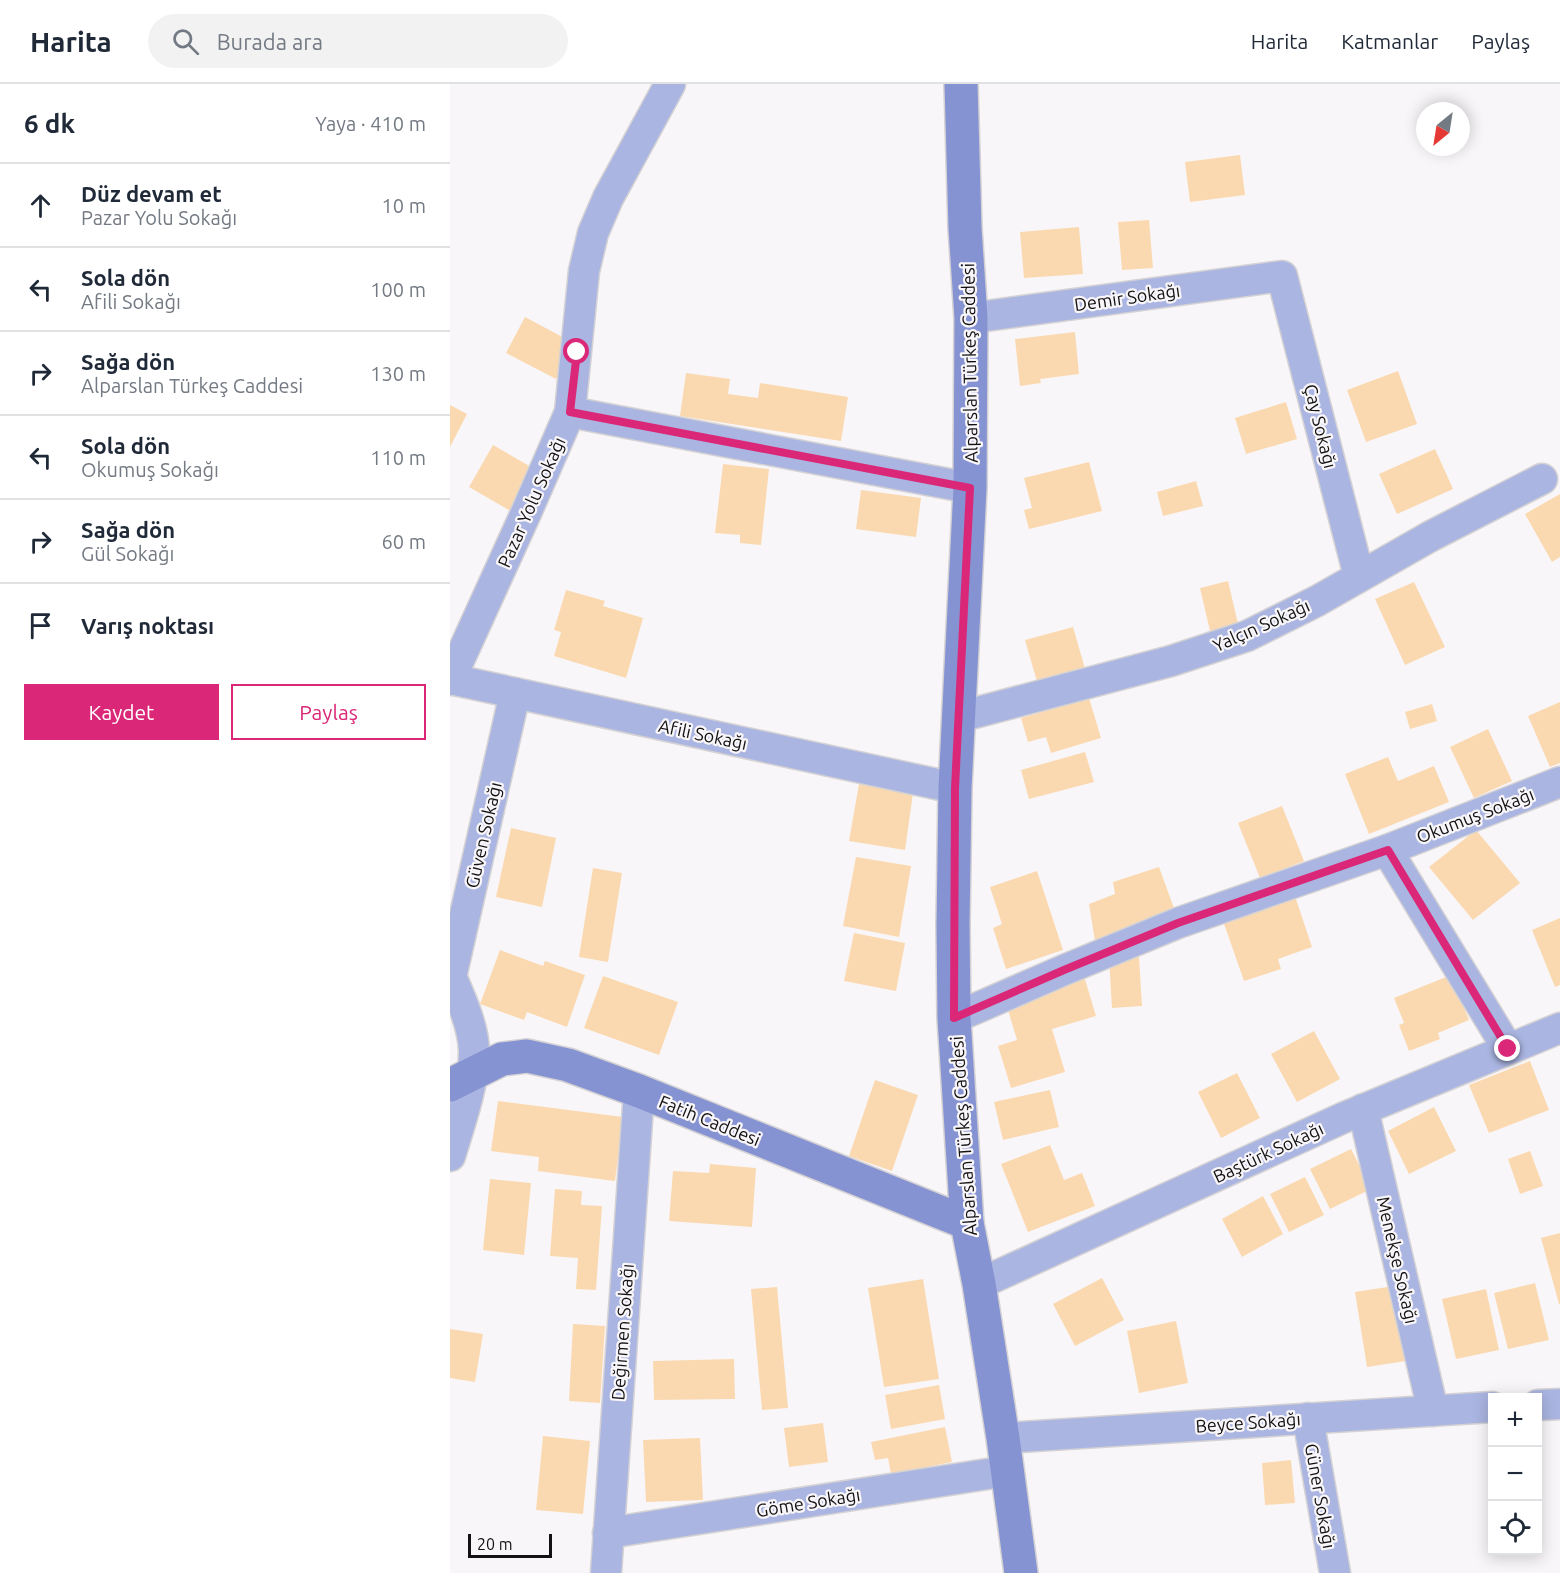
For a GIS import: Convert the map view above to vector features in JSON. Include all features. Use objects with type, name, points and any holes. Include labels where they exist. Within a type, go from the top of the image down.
[{"type":"street","name":"Pazar Yolu Sokağı","points":[[450,679],[570,412],[584,271],[593,233],[608,198],[670,84]]},
{"type":"street","name":"Alparslan Türkeş Caddesi","points":[[961,84],[965,228],[971,318],[970,488],[955,788],[954,1018],[967,1223],[979,1284],[1022,1573]]},
{"type":"street","name":"Demir Sokağı","points":[[971,318],[1282,276]]},
{"type":"street","name":"Çay Sokağı","points":[[1282,276],[1359,576]]},
{"type":"street","points":[[570,412],[970,488]]},
{"type":"street","name":"Yalçın Sokağı","points":[[959,717],[1171,661],[1247,636],[1317,601],[1359,576],[1542,479]]},
{"type":"street","name":"Afili Sokağı","points":[[450,679],[955,788]]},
{"type":"street","name":"Güven Sokağı","points":[[451,976],[515,693]]},
{"type":"street","name":"Okumuş Sokağı","points":[[954,1018],[1178,923],[1388,850],[1560,782]]},
{"type":"street","points":[[1388,850],[1508,1049]]},
{"type":"street","points":[[450,1156],[461,1079],[474,1050],[471,1032],[451,976]]},
{"type":"street","name":"Baştürk Sokağı","points":[[979,1284],[1363,1109],[1560,1028]]},
{"type":"street","name":"Fatih Caddesi","points":[[461,1079],[502,1059],[527,1056],[568,1065],[639,1091],[967,1223]]},
{"type":"street","name":"Değirmen Sokağı","points":[[606,1573],[639,1091]]},
{"type":"street","name":"Menekşe Sokağı","points":[[1363,1109],[1433,1411]]},
{"type":"street","points":[[1542,1405],[1560,1404]]},
{"type":"street","name":"Beyce Sokağı","points":[[1003,1438],[1488,1407]]},
{"type":"street","name":"Güner Sokağı","points":[[1308,1418],[1335,1573]]},
{"type":"street","name":"Göme Sokağı","points":[[608,1533],[1007,1471]]},
{"type":"building","points":[[1240,155],[1245,195],[1190,202],[1185,162]]},
{"type":"building","points":[[1149,220],[1153,268],[1122,270],[1118,222]]},
{"type":"building","points":[[1079,227],[1083,274],[1024,278],[1020,232]]},
{"type":"building","points":[[525,317],[568,340],[560,355],[566,359],[556,379],[506,353]]},
{"type":"building","points":[[1075,332],[1079,374],[1040,379],[1041,383],[1020,386],[1015,339]]},
{"type":"building","points":[[1398,371],[1417,424],[1366,442],[1347,390]]},
{"type":"building","points":[[686,373],[730,379],[728,394],[758,398],[760,383],[848,397],[841,441],[680,416]]},
{"type":"building","points":[[1286,402],[1297,439],[1246,454],[1235,418]]},
{"type":"building","points":[[450,405],[467,414],[450,447]]},
{"type":"building","points":[[493,445],[538,471],[514,513],[469,487]]},
{"type":"building","points":[[1435,449],[1453,489],[1397,514],[1379,474]]},
{"type":"building","points":[[1089,462],[1102,511],[1029,529],[1024,510],[1032,508],[1024,478]]},
{"type":"building","points":[[723,464],[769,469],[761,545],[740,543],[740,535],[715,533]]},
{"type":"building","points":[[1196,481],[1203,506],[1163,516],[1157,492]]},
{"type":"building","points":[[861,490],[921,498],[916,537],[856,529]]},
{"type":"building","points":[[1560,494],[1560,557],[1552,562],[1525,514]]},
{"type":"building","points":[[1228,581],[1239,628],[1211,635],[1200,588]]},
{"type":"building","points":[[1414,582],[1445,647],[1405,665],[1375,599]]},
{"type":"building","points":[[566,590],[605,601],[603,606],[643,618],[626,678],[554,656],[561,632],[554,630]]},
{"type":"building","points":[[1073,627],[1086,672],[1038,685],[1025,640]]},
{"type":"building","points":[[1089,698],[1101,738],[1051,753],[1046,737],[1028,742],[1021,718]]},
{"type":"building","points":[[1560,702],[1560,763],[1550,767],[1528,716]]},
{"type":"building","points":[[1432,704],[1437,721],[1410,729],[1405,712]]},
{"type":"building","points":[[1488,729],[1512,781],[1474,798],[1450,747]]},
{"type":"building","points":[[1085,752],[1094,782],[1029,799],[1021,770]]},
{"type":"building","points":[[1388,757],[1398,781],[1434,766],[1449,802],[1369,834],[1345,774]]},
{"type":"building","points":[[859,784],[913,793],[905,850],[849,841]]},
{"type":"building","points":[[1282,806],[1304,861],[1260,878],[1238,823]]},
{"type":"building","points":[[511,828],[556,838],[542,907],[496,897]]},
{"type":"building","points":[[1476,830],[1520,883],[1473,920],[1429,867]]},
{"type":"building","points":[[856,857],[911,866],[899,937],[843,926]]},
{"type":"building","points":[[1159,867],[1175,911],[1095,941],[1089,904],[1115,894],[1113,882]]},
{"type":"building","points":[[593,868],[622,873],[608,962],[579,957]]},
{"type":"building","points":[[1037,871],[1063,950],[1006,969],[993,928],[1002,924],[990,887]]},
{"type":"building","points":[[1294,893],[1312,947],[1278,959],[1281,969],[1244,981],[1222,918]]},
{"type":"building","points":[[1560,918],[1560,985],[1555,987],[1532,930]]},
{"type":"building","points":[[854,933],[905,943],[896,991],[844,981]]},
{"type":"building","points":[[500,950],[543,966],[545,961],[585,975],[567,1027],[527,1012],[524,1020],[480,1004]]},
{"type":"building","points":[[1139,957],[1142,1006],[1112,1008],[1109,959]]},
{"type":"building","points":[[1451,975],[1469,1020],[1438,1033],[1440,1039],[1409,1051],[1399,1025],[1404,1023],[1394,998]]},
{"type":"building","points":[[603,976],[678,1002],[659,1055],[584,1028]]},
{"type":"building","points":[[1084,976],[1096,1016],[1052,1029],[1065,1072],[1011,1088],[998,1046],[1017,1040],[1005,1000]]},
{"type":"building","points":[[1314,1031],[1340,1079],[1297,1102],[1271,1054]]},
{"type":"building","points":[[1530,1061],[1549,1110],[1489,1133],[1469,1085]]},
{"type":"building","points":[[1237,1073],[1260,1118],[1221,1138],[1198,1092]]},
{"type":"building","points":[[875,1080],[918,1095],[892,1171],[849,1156]]},
{"type":"building","points":[[1050,1090],[1059,1127],[1003,1140],[994,1102]]},
{"type":"building","points":[[498,1101],[623,1117],[615,1181],[538,1171],[539,1157],[491,1151]]},
{"type":"building","points":[[1434,1107],[1456,1151],[1409,1174],[1388,1131]]},
{"type":"building","points":[[1050,1145],[1064,1180],[1082,1173],[1095,1206],[1028,1232],[1001,1164]]},
{"type":"building","points":[[1351,1149],[1371,1189],[1330,1209],[1310,1169]]},
{"type":"building","points":[[1530,1151],[1543,1186],[1520,1194],[1508,1159]]},
{"type":"building","points":[[710,1164],[756,1168],[752,1227],[669,1221],[673,1171],[709,1173]]},
{"type":"building","points":[[1305,1177],[1324,1215],[1289,1232],[1270,1194]]},
{"type":"building","points":[[490,1179],[531,1183],[524,1255],[483,1250]]},
{"type":"building","points":[[555,1189],[582,1191],[581,1205],[602,1206],[596,1290],[576,1289],[578,1258],[550,1256]]},
{"type":"building","points":[[1263,1196],[1283,1234],[1242,1257],[1222,1219]]},
{"type":"building","points":[[1560,1233],[1560,1304],[1559,1304],[1541,1238]]},
{"type":"building","points":[[1102,1278],[1124,1320],[1075,1346],[1053,1304]]},
{"type":"building","points":[[923,1279],[939,1379],[884,1387],[868,1288]]},
{"type":"building","points":[[1535,1283],[1549,1340],[1508,1349],[1494,1293]]},
{"type":"building","points":[[1394,1286],[1406,1361],[1367,1367],[1355,1292]]},
{"type":"building","points":[[777,1287],[788,1408],[762,1410],[751,1289]]},
{"type":"building","points":[[1486,1289],[1499,1350],[1456,1359],[1442,1299]]},
{"type":"building","points":[[1176,1321],[1188,1383],[1139,1393],[1127,1331]]},
{"type":"building","points":[[573,1324],[605,1326],[600,1403],[569,1401]]},
{"type":"building","points":[[450,1329],[483,1334],[475,1382],[450,1378]]},
{"type":"building","points":[[734,1359],[735,1399],[654,1400],[653,1361]]},
{"type":"building","points":[[939,1385],[945,1419],[891,1429],[885,1395]]},
{"type":"building","points":[[823,1423],[828,1462],[789,1467],[784,1428]]},
{"type":"building","points":[[945,1427],[952,1462],[891,1474],[888,1458],[875,1460],[871,1442]]},
{"type":"building","points":[[543,1436],[590,1441],[583,1514],[536,1510]]},
{"type":"building","points":[[700,1438],[703,1500],[646,1502],[643,1440]]},
{"type":"building","points":[[1291,1460],[1295,1503],[1265,1505],[1262,1463]]},
{"type":"route","points":[[577,352],[570,412],[970,488],[955,788],[954,1018],[1178,923],[1388,850],[1508,1049]]}]
